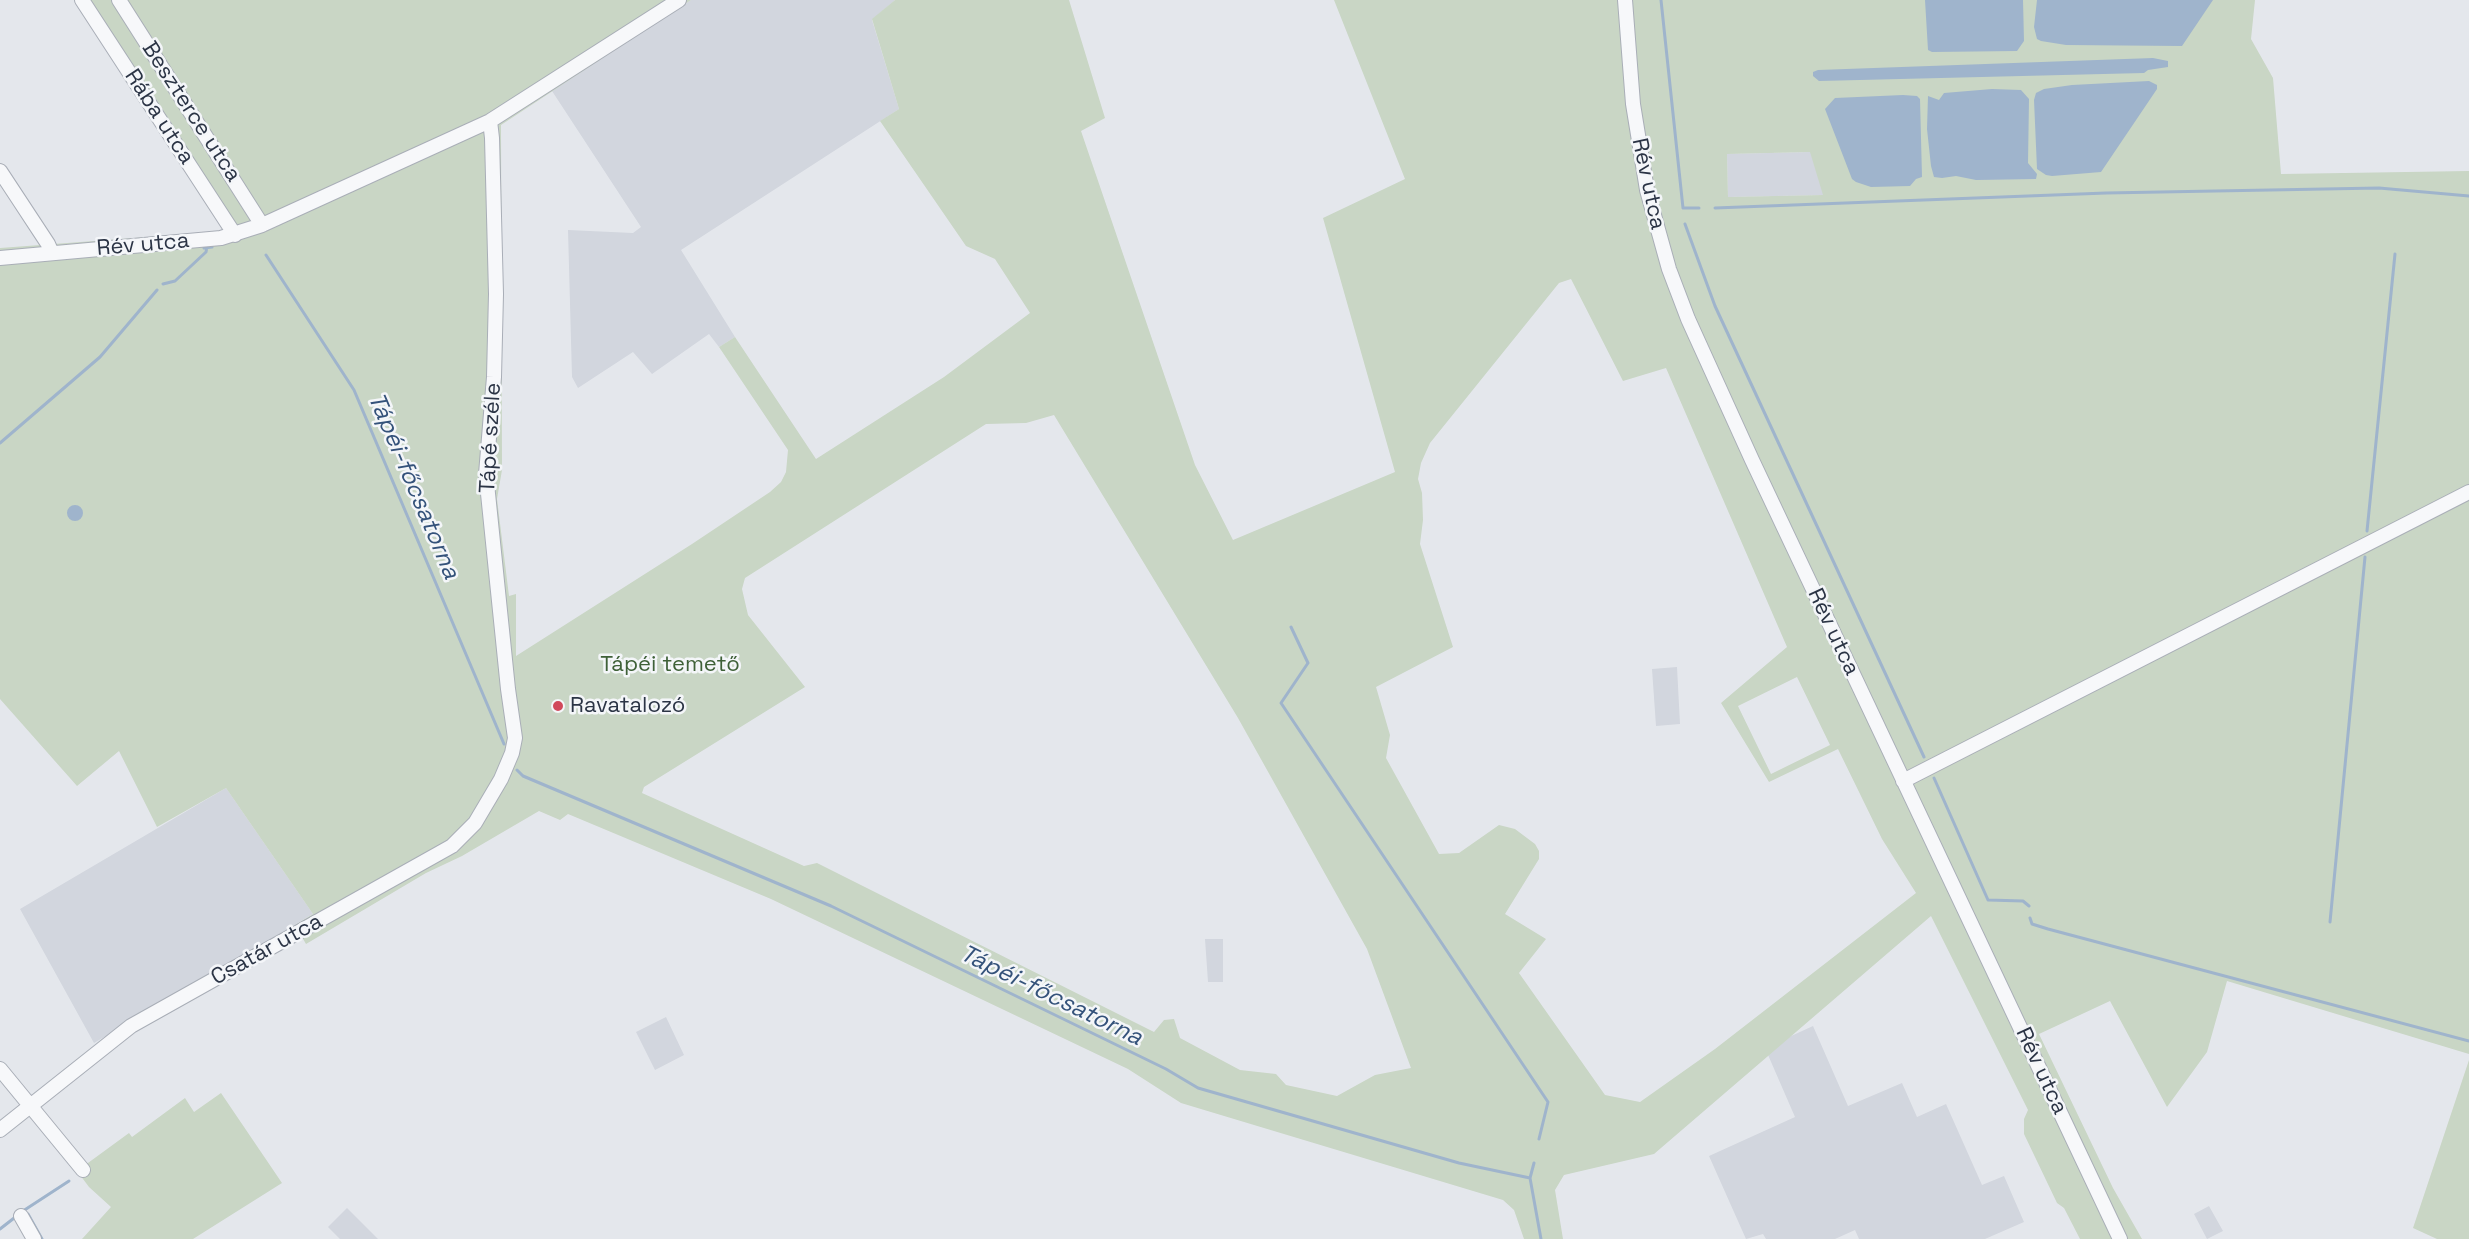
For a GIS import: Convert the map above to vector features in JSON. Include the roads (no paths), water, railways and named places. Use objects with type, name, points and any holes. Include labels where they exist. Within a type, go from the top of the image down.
[{"type":"street","name":"Rába utca","points":[[82,0],[235,235]]},
{"type":"street","name":"Beszterce utca","points":[[119,0],[262,225]]},
{"type":"street","name":"Rév utca","points":[[0,258],[221,238],[262,225],[490,121],[679,0]]},
{"type":"street","name":"Rév utca","points":[[1625,0],[1640,150],[1647,190],[1669,269],[1688,319],[1752,460],[2120,1239]]},
{"type":"street","name":"Tápé széle","points":[[490,121],[496,294],[494,377],[486,474],[508,689],[515,731],[512,753]]},
{"type":"street","points":[[0,171],[48,244],[52,254]]},
{"type":"street","points":[[1904,781],[2469,492]]},
{"type":"street","name":"Csatár utca","points":[[0,1130],[131,1026],[452,846],[469,830],[482,813],[512,753]]},
{"type":"street","points":[[0,1069],[83,1170]]},
{"type":"street","points":[[21,1216],[34,1239]]},
{"type":"water","points":[[1925,0],[2023,0],[2024,41],[2017,51],[1932,52],[1928,50]]},
{"type":"water","points":[[2037,0],[2213,0],[2182,46],[2066,45],[2041,41],[2037,39],[2034,27]]},
{"type":"water","points":[[2153,58],[2168,61],[2168,67],[2148,70],[2144,73],[1819,81],[1813,76],[1813,72],[1818,70]]},
{"type":"water","points":[[2149,81],[2157,85],[2157,89],[2101,172],[2052,176],[2037,169],[2034,100],[2036,93],[2044,89],[2072,85]]},
{"type":"water","points":[[1992,89],[2021,90],[2029,99],[2028,163],[2037,174],[2036,179],[1976,180],[1956,176],[1934,177],[1927,129],[1928,96],[1939,100],[1944,93]]},
{"type":"water","points":[[1917,96],[1920,99],[1922,177],[1916,179],[1910,186],[1871,187],[1856,182],[1852,179],[1825,109],[1835,98]]},
{"type":"water","points":[[72,505],[78,505],[83,513],[81,519],[72,521],[67,516],[67,510]]},
{"type":"waterway","points":[[1661,0],[1683,208],[1699,208]]},
{"type":"waterway","points":[[1715,208],[2106,193],[2379,188],[2469,196]]},
{"type":"waterway","points":[[1685,224],[1715,306],[1924,757]]},
{"type":"waterway","points":[[163,284],[175,281],[206,252],[207,247]]},
{"type":"waterway","points":[[204,248],[212,247]]},
{"type":"waterway","points":[[2367,531],[2395,254]]},
{"type":"waterway","name":"Tápéi-főcsatorna","points":[[266,255],[354,390],[504,744]]},
{"type":"waterway","points":[[0,443],[100,357],[157,290]]},
{"type":"waterway","points":[[2330,922],[2365,557]]},
{"type":"waterway","points":[[1291,627],[1308,663],[1281,703],[1548,1102],[1539,1139]]},
{"type":"waterway","name":"Tápéi-főcsatorna","points":[[517,770],[523,776],[831,906],[1166,1069],[1198,1088],[1459,1163],[1530,1178]]},
{"type":"waterway","points":[[1934,778],[1988,900],[2023,901],[2029,906]]},
{"type":"waterway","points":[[2030,918],[2032,924],[2048,929],[2469,1041]]},
{"type":"waterway","name":"Tápéi-főcsatorna","points":[[1534,1163],[1530,1178],[1541,1239]]},
{"type":"waterway","points":[[23,1211],[69,1181]]},
{"type":"waterway","points":[[28,1214],[42,1239]]},
{"type":"waterway","points":[[0,1229],[18,1215]]},
{"type":"place","name":"Ravatalozó","points":[[558,706]]},
{"type":"park label","name":"Tápéi temető","points":[[670,665]]}]
